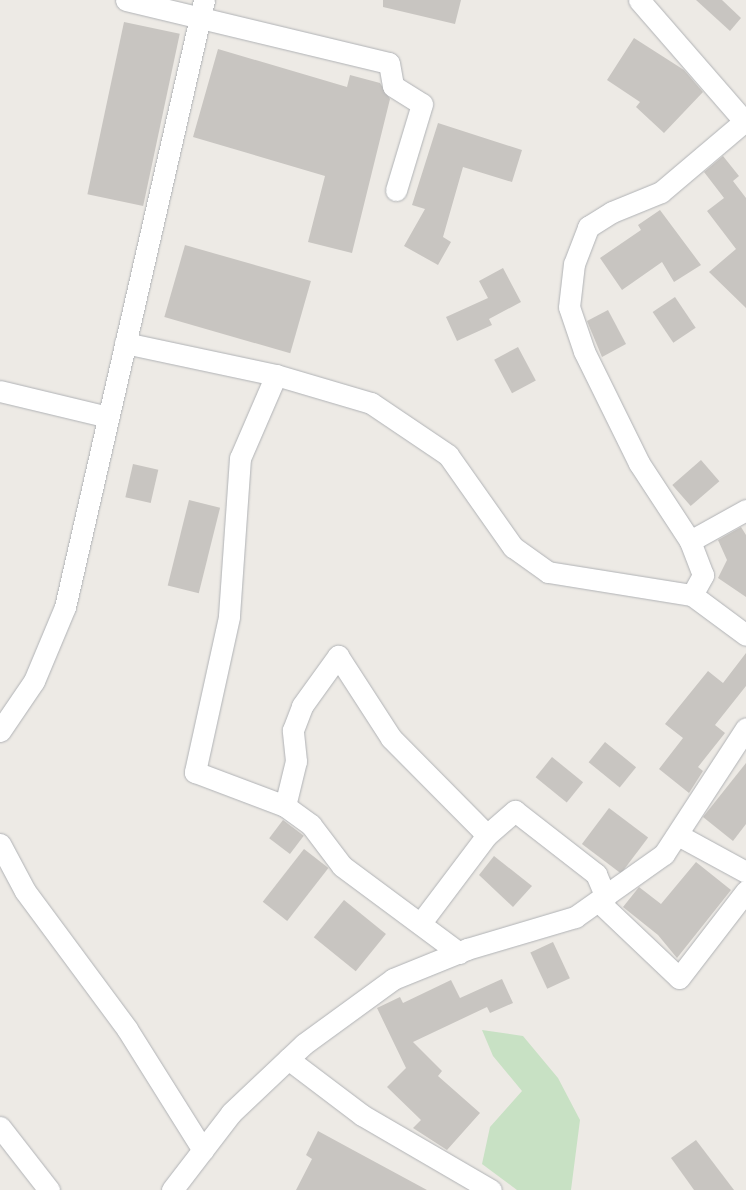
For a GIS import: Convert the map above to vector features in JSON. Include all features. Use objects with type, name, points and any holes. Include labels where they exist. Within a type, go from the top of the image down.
[{"type":"street","points":[[126,0],[202,9],[389,63],[393,86],[422,104],[396,190]]},
{"type":"street","points":[[639,0],[746,121],[661,192],[612,212],[588,227],[574,264],[569,307],[584,351],[639,463],[690,541],[704,575],[692,595]]},
{"type":"street","points":[[0,731],[34,681],[65,607],[202,9]]},
{"type":"street","points":[[125,343],[276,375],[371,404],[427,438],[448,455],[513,547],[548,572],[692,595],[746,635]]},
{"type":"street","points":[[276,375],[240,458],[229,617],[195,772],[285,806],[311,825],[342,866],[459,953]]},
{"type":"street","points":[[0,391],[108,417]]},
{"type":"street","points":[[690,541],[746,510]]},
{"type":"street","points":[[285,806],[296,761],[296,722],[302,706],[338,656],[392,738],[487,835]]},
{"type":"street","points":[[172,1190],[231,1113],[288,1059],[393,979],[459,953],[575,917],[602,900],[664,854],[746,728]]},
{"type":"street","points":[[420,924],[487,835],[515,811],[596,874],[602,900],[679,978],[746,891]]},
{"type":"street","points":[[678,835],[746,872]]},
{"type":"street","points":[[0,844],[25,891],[127,1029],[203,1150]]},
{"type":"street","points":[[288,1059],[362,1115],[491,1190]]},
{"type":"street","points":[[0,1127],[49,1190]]},
{"type":"green space","points":[[482,1030],[523,1036],[558,1078],[580,1120],[571,1190],[517,1190],[482,1164],[490,1127],[522,1091],[493,1056]]},
{"type":"building","points":[[383,0],[461,0],[455,24],[383,7]]},
{"type":"building","points":[[696,0],[722,0],[741,18],[730,31]]},
{"type":"building","points":[[124,22],[180,34],[143,206],[87,194]]},
{"type":"building","points":[[634,38],[684,70],[703,92],[664,133],[636,107],[640,102],[607,80]]},
{"type":"building","points":[[218,49],[347,87],[350,75],[380,83],[390,99],[352,253],[308,242],[325,176],[193,137]]},
{"type":"building","points":[[438,123],[522,150],[512,182],[463,167],[443,237],[451,242],[438,265],[404,246],[425,209],[412,205]]},
{"type":"building","points":[[723,156],[739,176],[733,181],[746,198],[746,308],[709,272],[736,249],[707,211],[724,198],[704,172]]},
{"type":"building","points":[[660,210],[701,265],[674,282],[662,262],[622,290],[600,258],[641,230],[638,225]]},
{"type":"building","points":[[185,245],[311,281],[290,353],[164,317]]},
{"type":"building","points":[[503,268],[521,302],[489,319],[492,325],[457,341],[446,317],[488,298],[479,281]]},
{"type":"building","points":[[675,297],[696,328],[673,343],[653,312]]},
{"type":"building","points":[[608,310],[626,344],[602,357],[587,321]]},
{"type":"building","points":[[518,347],[536,381],[512,393],[494,360]]},
{"type":"building","points":[[701,460],[719,481],[691,506],[672,485]]},
{"type":"building","points":[[133,464],[158,470],[151,503],[125,497]]},
{"type":"building","points":[[189,500],[220,508],[199,593],[168,585]]},
{"type":"building","points":[[741,527],[746,535],[746,597],[718,578],[727,560],[718,540]]},
{"type":"building","points":[[746,653],[746,686],[715,725],[725,733],[698,767],[703,771],[689,793],[659,769],[683,738],[665,724],[708,671],[723,683]]},
{"type":"building","points":[[605,742],[636,767],[620,787],[589,762]]},
{"type":"building","points":[[552,757],[583,782],[567,802],[536,777]]},
{"type":"building","points":[[746,763],[746,824],[733,841],[703,817]]},
{"type":"building","points":[[609,808],[648,837],[621,873],[582,844]]},
{"type":"building","points":[[283,820],[304,836],[290,854],[269,838]]},
{"type":"building","points":[[304,849],[328,868],[287,921],[263,902]]},
{"type":"building","points":[[494,856],[532,886],[513,907],[479,875]]},
{"type":"building","points":[[696,862],[731,890],[677,958],[658,935],[623,907],[639,887],[661,904]]},
{"type":"building","points":[[344,900],[386,934],[356,971],[314,937]]},
{"type":"building","points":[[553,942],[570,978],[547,989],[530,953]]},
{"type":"building","points":[[502,979],[513,1003],[490,1013],[487,1007],[413,1042],[442,1071],[438,1076],[480,1113],[447,1150],[413,1128],[421,1120],[387,1087],[406,1068],[377,1008],[400,997],[403,1003],[451,980],[460,998]]},
{"type":"building","points":[[318,1131],[427,1190],[296,1190],[312,1159],[306,1155]]},
{"type":"building","points":[[696,1140],[734,1190],[694,1190],[671,1158]]}]
